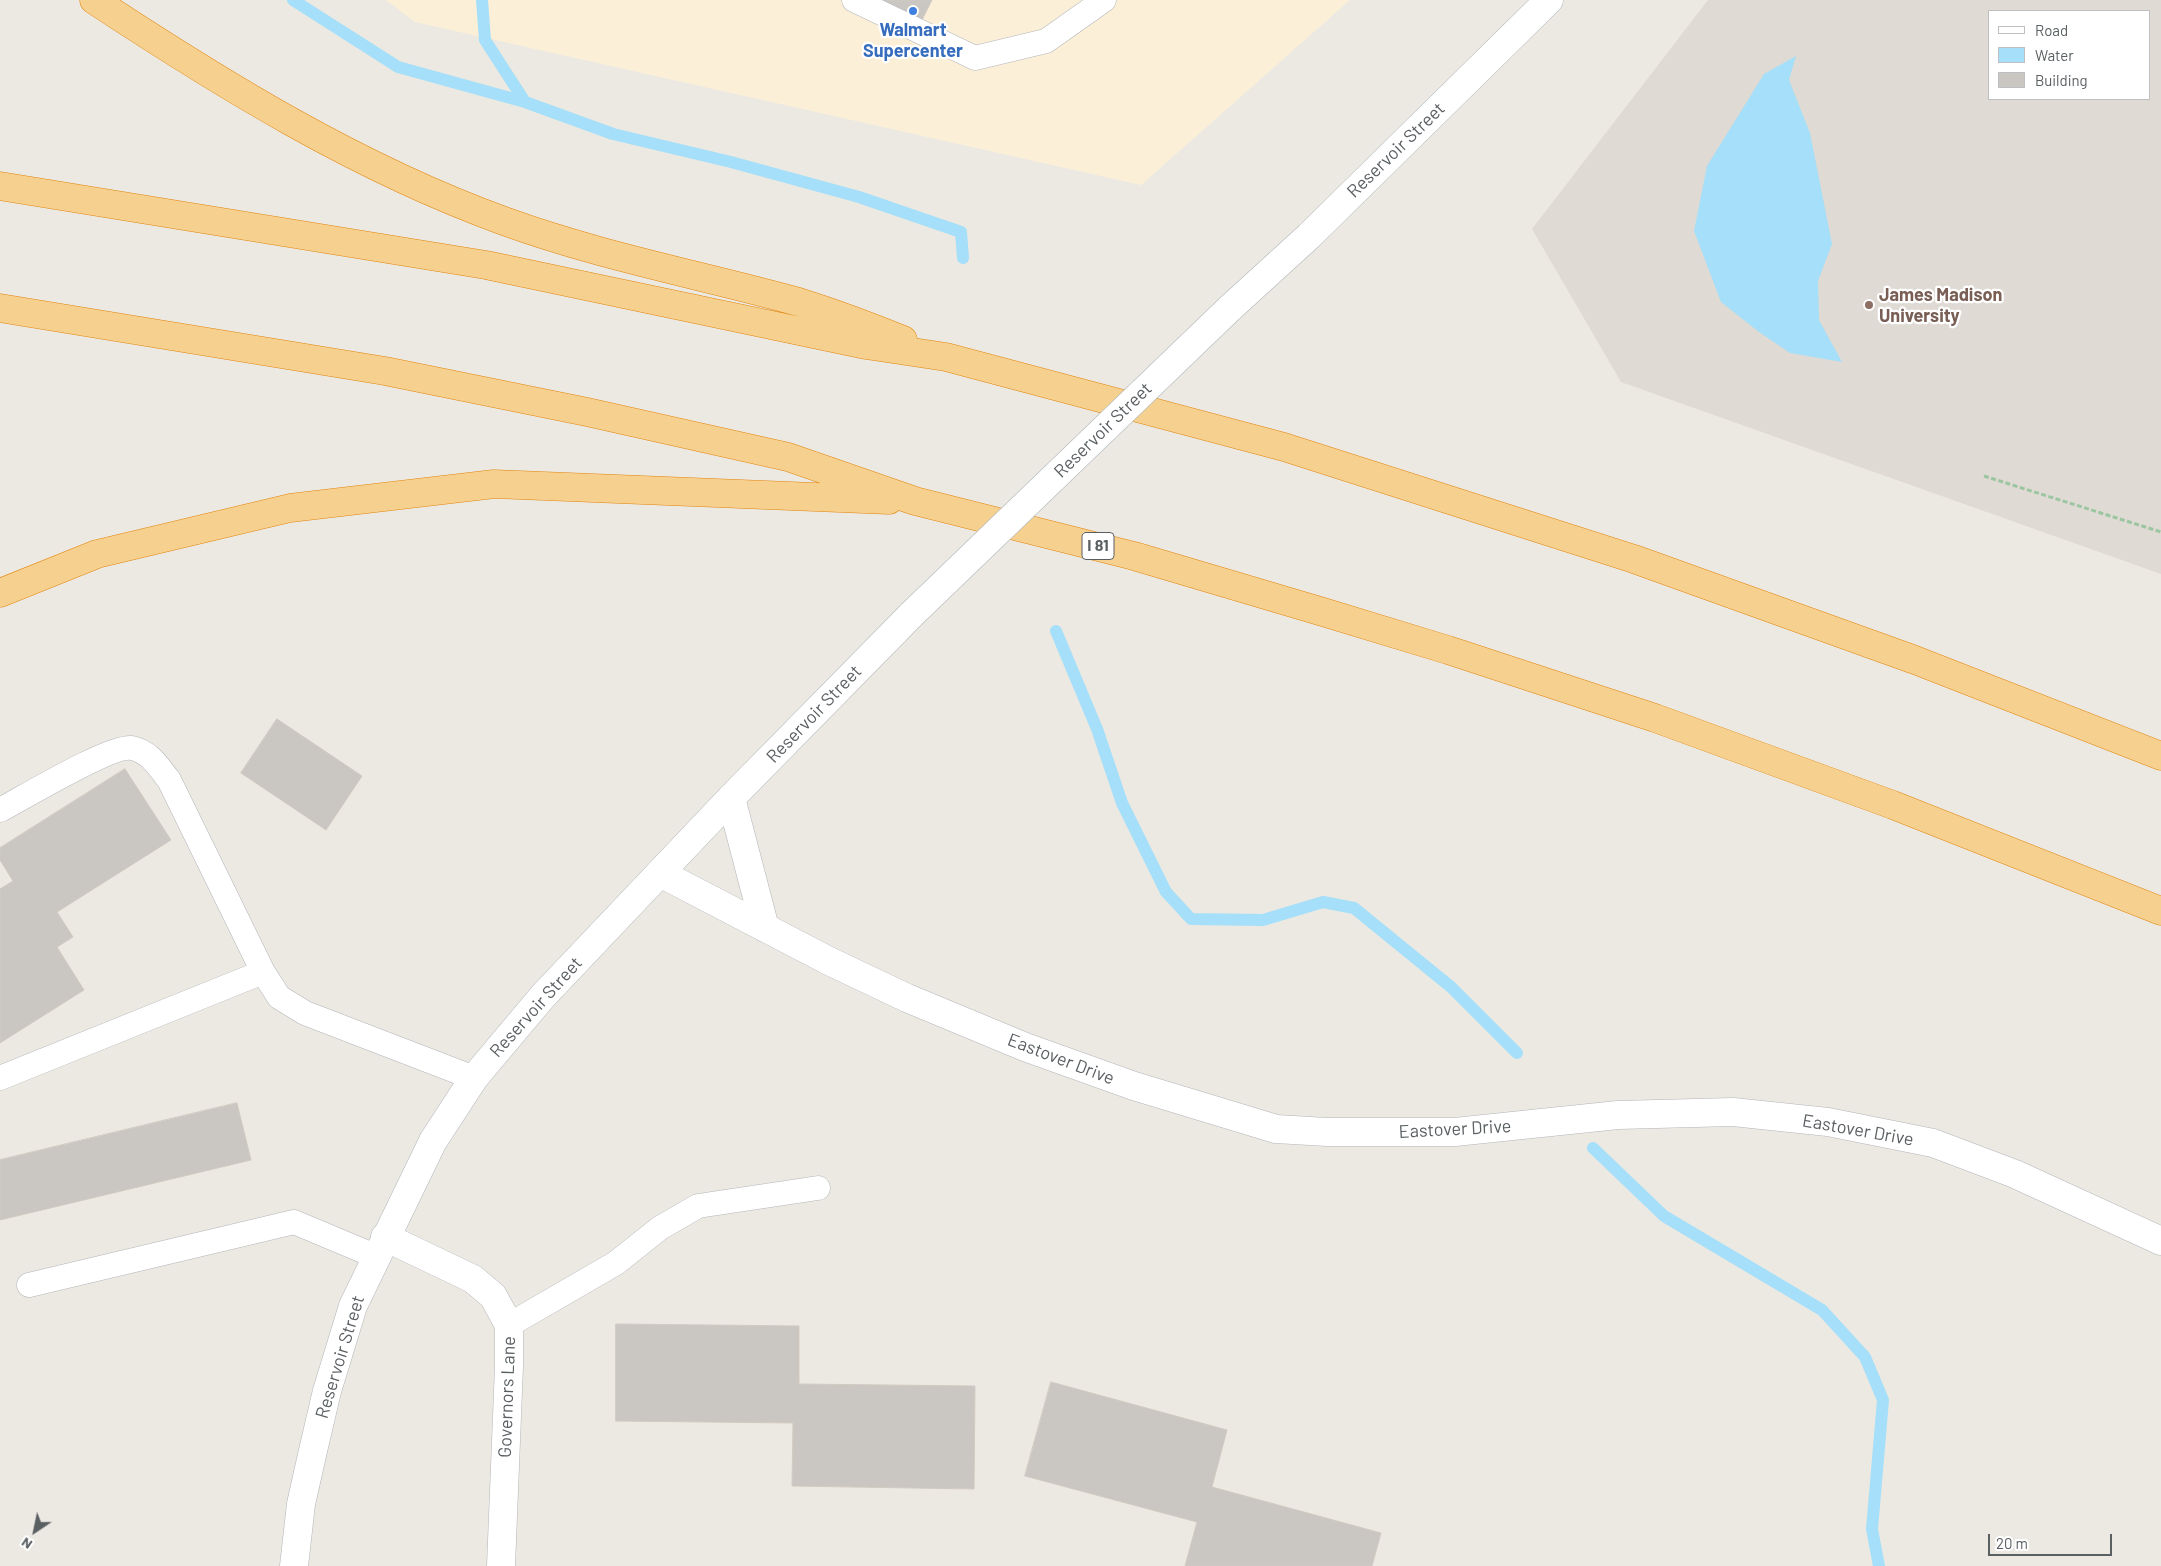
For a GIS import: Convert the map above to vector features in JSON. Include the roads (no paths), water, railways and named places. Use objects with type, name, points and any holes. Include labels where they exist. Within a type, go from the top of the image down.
[{"type":"highway","points":[[94,0],[185,58],[308,130],[371,164],[436,194],[503,221],[570,243],[822,309],[946,357],[1284,447],[1634,559],[1915,660],[2161,756]]},
{"type":"highway","points":[[0,186],[486,266],[866,345],[946,357]]},
{"type":"highway","name":"I 81","points":[[0,308],[306,356],[587,412],[788,457],[915,501],[1065,537],[1159,563],[1458,653],[1654,718],[1821,778],[2161,911]]},
{"type":"highway","points":[[0,593],[97,554],[290,508],[494,484],[915,501]]},
{"type":"street","name":"Reservoir Street","points":[[294,1566],[301,1504],[327,1391],[353,1306],[380,1246],[433,1141],[474,1078],[543,996],[660,872],[912,614],[1229,309],[1309,236],[1549,0]]},
{"type":"street","points":[[731,798],[765,928]]},
{"type":"street","name":"Eastover Drive","points":[[660,872],[765,928],[907,998],[1025,1046],[1134,1086],[1276,1129],[1327,1132],[1455,1132],[1618,1115],[1733,1112],[1828,1122],[1932,1143],[2015,1174],[2161,1241]]},
{"type":"street","name":"Governors Lane","points":[[380,1246],[472,1279],[493,1296],[508,1325],[509,1366],[501,1566]]},
{"type":"lane","points":[[854,0],[975,58],[1046,41],[1104,0]]},
{"type":"lane","points":[[0,810],[109,752],[130,748],[150,755],[169,780],[263,972],[279,997],[305,1013],[474,1078]]},
{"type":"lane","points":[[0,1078],[263,972]]},
{"type":"lane","points":[[508,1325],[616,1263],[660,1228],[698,1206],[818,1188]]},
{"type":"lane","points":[[29,1285],[294,1222],[380,1246]]},
{"type":"water","points":[[1796,56],[1789,80],[1810,133],[1832,244],[1818,281],[1819,320],[1842,362],[1790,353],[1759,332],[1721,302],[1694,231],[1707,166],[1764,74]]},
{"type":"waterway","points":[[293,0],[398,67],[525,102],[613,134],[731,162],[859,197],[961,232],[963,258]]},
{"type":"waterway","points":[[482,0],[485,40],[525,102]]},
{"type":"waterway","points":[[1056,631],[1097,729],[1122,803],[1166,892],[1191,919],[1263,920],[1323,902],[1354,908],[1451,987],[1517,1053]]},
{"type":"waterway","points":[[1593,1148],[1664,1216],[1822,1310],[1865,1357],[1883,1400],[1872,1529],[1879,1566]]},
{"type":"place","name":"Walmart Supercenter","points":[[913,11]]},
{"type":"place","name":"James Madison University","points":[[1869,305]]}]
